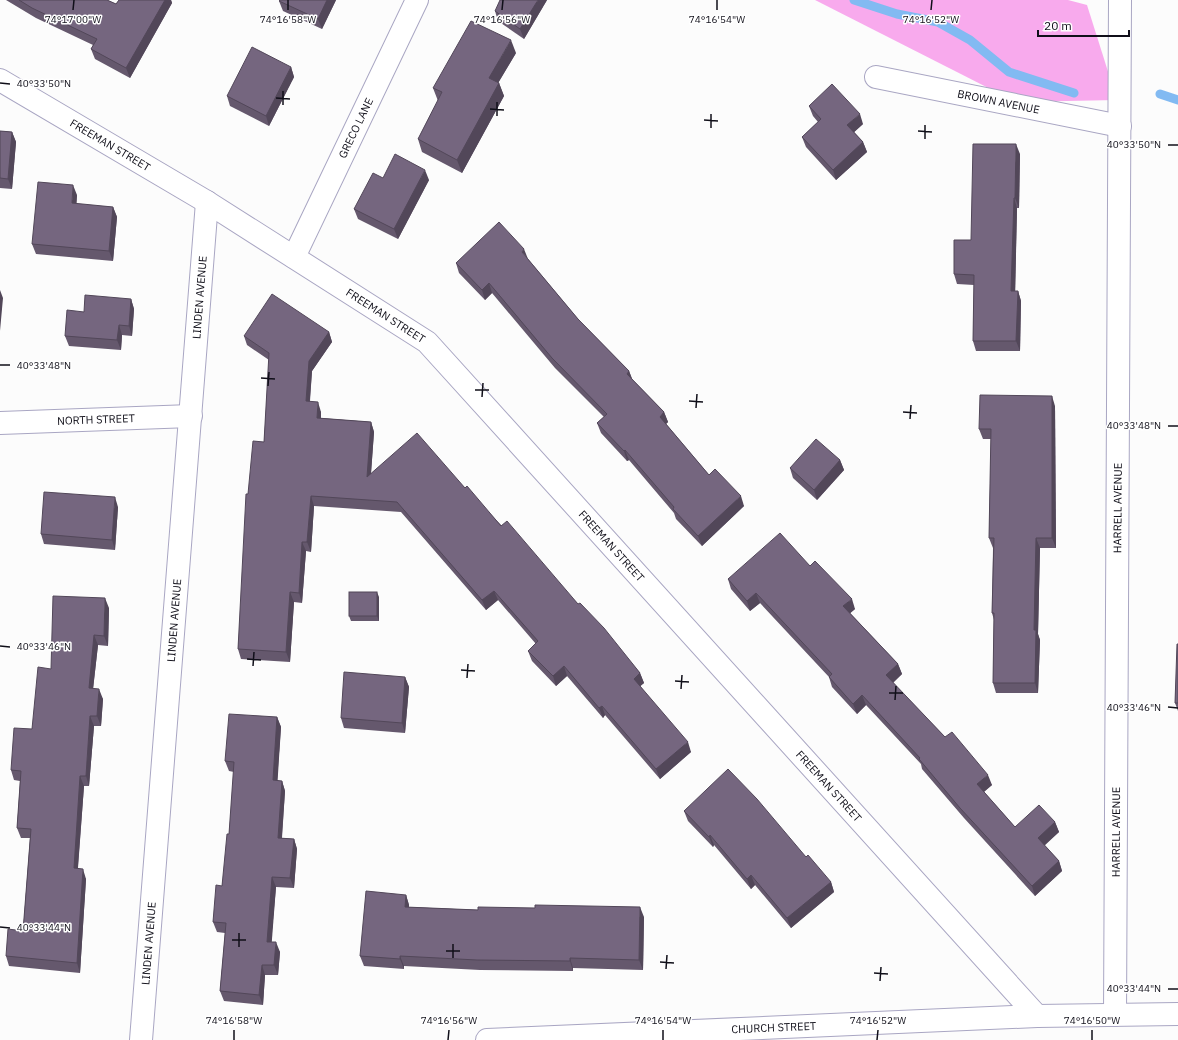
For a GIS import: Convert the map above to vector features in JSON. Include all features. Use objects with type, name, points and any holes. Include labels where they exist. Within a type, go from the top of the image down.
[{"type":"street","name":"GRECO LANE","points":[[294,257],[417,0]]},
{"type":"street","name":"HARRELL AVENUE","points":[[1115,1015],[1120,0]]},
{"type":"street","name":"BROWN AVENUE","points":[[876,77],[1120,126]]},
{"type":"street","name":"FREEMAN STREET","points":[[0,80],[207,202],[427,342],[1037,1016]]},
{"type":"street","name":"LINDEN AVENUE","points":[[141,1040],[207,202]]},
{"type":"street","name":"NORTH STREET","points":[[0,423],[191,416]]},
{"type":"street","points":[[1037,1016],[1178,1014]]},
{"type":"street","name":"CHURCH STREET","points":[[487,1040],[1037,1016]]},
{"type":"shaded area","points":[[815,0],[1068,0],[1087,5],[1117,100],[1016,102]]},
{"type":"building","points":[[19,0],[107,0],[116,4],[119,0],[165,0],[126,68],[91,49],[97,39],[32,8]]},
{"type":"building","points":[[327,0],[318,19],[279,1]]},
{"type":"building","points":[[500,0],[538,0],[520,29],[495,11]]},
{"type":"building","points":[[471,21],[511,40],[489,78],[499,83],[457,160],[418,139],[442,92],[433,88]]},
{"type":"building","points":[[252,47],[291,67],[266,116],[227,96]]},
{"type":"building","points":[[832,84],[860,114],[847,125],[863,142],[833,170],[802,137],[821,119],[809,106]]},
{"type":"building","points":[[0,131],[12,132],[8,179],[0,178]]},
{"type":"building","points":[[973,144],[1016,144],[1011,291],[1018,291],[1016,341],[973,341],[974,275],[954,274],[954,240],[971,240]]},
{"type":"building","points":[[395,154],[425,170],[394,229],[354,209],[373,173],[383,178]]},
{"type":"building","points":[[38,182],[73,185],[72,203],[113,207],[109,251],[32,244]]},
{"type":"building","points":[[499,222],[524,249],[522,252],[578,319],[629,371],[627,374],[664,412],[660,417],[709,475],[715,469],[741,496],[698,536],[673,509],[674,507],[625,450],[624,451],[597,423],[607,414],[552,358],[489,283],[482,290],[456,263]]},
{"type":"building","points":[[272,294],[329,332],[309,361],[306,401],[318,402],[317,418],[371,422],[367,477],[417,433],[465,488],[467,486],[501,526],[507,521],[578,604],[580,603],[604,628],[640,673],[634,679],[688,742],[656,769],[602,706],[599,708],[564,666],[553,676],[528,651],[538,641],[494,591],[482,600],[397,502],[311,496],[307,542],[302,542],[299,593],[290,592],[286,652],[238,649],[246,494],[248,494],[253,441],[264,442],[269,353],[244,336]]},
{"type":"building","points":[[85,295],[131,299],[129,326],[119,325],[117,340],[65,336],[67,310],[84,312]]},
{"type":"building","points":[[980,395],[1052,396],[1052,538],[1036,538],[1034,630],[1036,630],[1035,683],[993,683],[994,613],[992,613],[994,538],[989,538],[991,429],[979,429]]},
{"type":"building","points":[[816,439],[840,460],[814,490],[790,468]]},
{"type":"building","points":[[44,492],[115,497],[112,540],[41,534]]},
{"type":"building","points":[[780,533],[810,566],[815,561],[852,599],[843,606],[898,664],[886,675],[945,737],[952,732],[988,775],[977,784],[1015,827],[1039,805],[1055,822],[1038,838],[1059,861],[1032,886],[960,808],[919,759],[920,758],[862,695],[853,704],[829,677],[832,674],[756,593],[747,601],[728,579]]},
{"type":"building","points":[[349,592],[377,592],[377,616],[349,616]]},
{"type":"building","points":[[53,596],[105,598],[104,636],[94,635],[89,688],[99,689],[97,716],[90,716],[86,776],[80,776],[74,868],[83,869],[77,963],[6,956],[8,929],[23,931],[31,829],[17,828],[21,771],[11,770],[14,728],[32,729],[38,667],[51,669]]},
{"type":"building","points":[[1177,644],[1178,703],[1175,703]]},
{"type":"building","points":[[344,672],[405,677],[402,723],[341,718]]},
{"type":"building","points":[[229,714],[277,717],[273,780],[282,781],[278,838],[294,839],[290,878],[272,877],[267,942],[276,942],[274,965],[262,965],[259,995],[220,991],[226,923],[213,922],[216,885],[222,886],[227,834],[229,834],[234,762],[225,761]]},
{"type":"building","points":[[728,769],[757,799],[806,857],[808,855],[831,882],[787,918],[751,875],[747,879],[710,835],[709,837],[684,811]]},
{"type":"building","points":[[366,891],[406,895],[405,907],[478,910],[478,907],[535,908],[535,905],[640,907],[639,960],[570,958],[570,961],[477,960],[400,956],[400,959],[360,956]]},
{"type":"waterway","points":[[854,0],[897,14],[938,22],[970,40],[1009,72],[1074,93]]},
{"type":"waterway","points":[[1160,94],[1178,100]]}]
